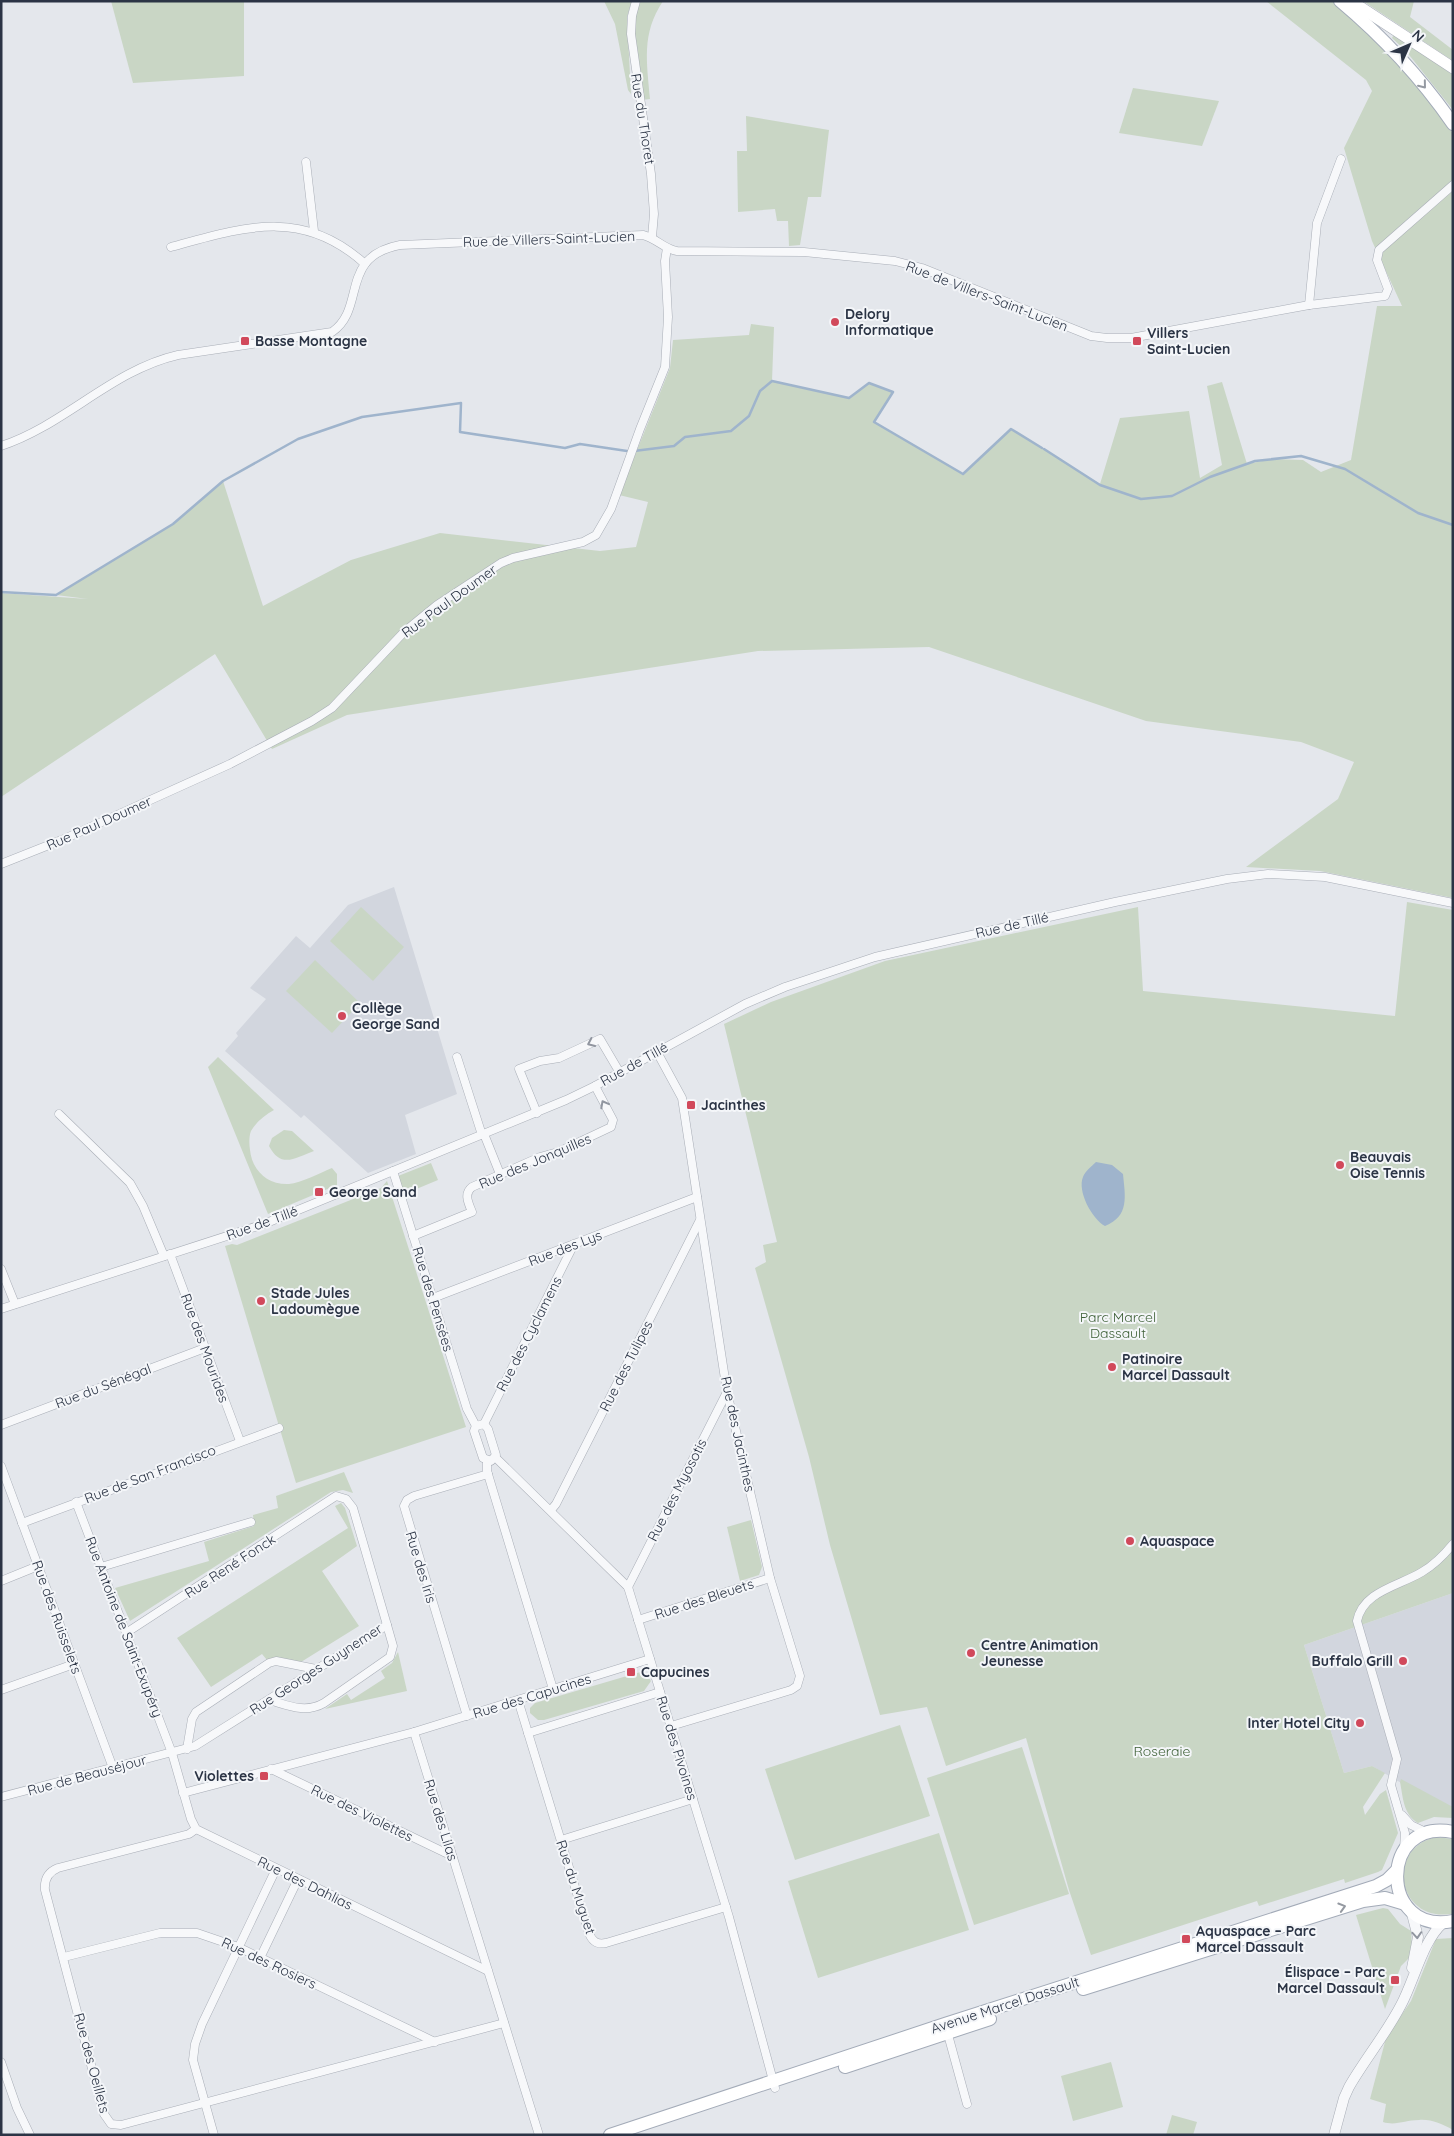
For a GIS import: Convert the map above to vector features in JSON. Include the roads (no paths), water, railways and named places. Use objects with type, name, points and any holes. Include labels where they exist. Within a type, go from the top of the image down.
[{"type":"main road","points":[[1340,1],[1397,54],[1453,124]]},
{"type":"main road","points":[[1351,1],[1453,68]]},
{"type":"main road","points":[[1408,1907],[1398,1888],[1396,1870],[1404,1850],[1414,1840],[1428,1833],[1439,1830],[1453,1832]]},
{"type":"main road","name":"Avenue Marcel Dassault","points":[[632,2135],[774,2085],[1292,1912],[1376,1886],[1390,1877],[1396,1870]]},
{"type":"main road","name":"Avenue Marcel Dassault","points":[[947,2028],[1348,1905],[1380,1898],[1393,1899],[1424,1919],[1448,1922]]},
{"type":"main road","name":"Avenue Marcel Dassault","points":[[610,2135],[774,2085]]},
{"type":"street","name":"Rue du Thoret","points":[[636,1],[632,16],[631,34],[651,174],[654,214],[652,238]]},
{"type":"street","points":[[1309,305],[1316,231],[1323,205],[1341,158]]},
{"type":"street","points":[[306,162],[314,231]]},
{"type":"street","name":"Rue de Villers-Saint-Lucien","points":[[1,446],[34,433],[132,373],[158,360],[178,355],[332,332],[343,321],[365,264],[373,255],[383,249],[413,244],[632,235],[652,238],[667,248],[684,252],[804,252],[902,263],[922,268],[1086,334],[1101,338],[1142,336],[1309,305],[1377,298],[1387,294],[1388,289],[1377,257],[1379,250],[1453,185]]},
{"type":"street","points":[[171,247],[220,234],[279,226],[314,231],[346,249],[365,264]]},
{"type":"street","name":"Rue Paul Doumer","points":[[1,864],[64,839],[230,764],[292,732],[327,712],[396,640],[422,617],[501,563],[513,558],[583,542],[596,535],[611,509],[665,366],[668,318],[665,261],[667,248]]},
{"type":"street","name":"Rue de Tillé","points":[[1,1309],[264,1224],[537,1113],[595,1086],[764,995],[855,962],[1199,884],[1246,876],[1281,874],[1338,879],[1453,903]]},
{"type":"street","points":[[537,1113],[519,1069],[540,1061],[559,1058],[600,1039],[620,1073]]},
{"type":"street","name":"Rue des Jacinthes","points":[[657,1052],[682,1098],[727,1392],[770,1578],[800,1672],[800,1680],[797,1686],[791,1690],[671,1726]]},
{"type":"street","points":[[457,1056],[483,1134],[500,1174]]},
{"type":"street","name":"Rue des Jonquilles","points":[[413,1236],[472,1212],[467,1196],[469,1189],[540,1157],[558,1152],[611,1127],[613,1120],[595,1086]]},
{"type":"street","name":"Rue des Mourides","points":[[59,1114],[130,1183],[146,1211],[205,1348],[240,1441]]},
{"type":"street","name":"Rue des Pensées","points":[[393,1171],[467,1409],[480,1425],[488,1429],[491,1459],[488,1474],[553,1689]]},
{"type":"street","name":"Rue des Lys","points":[[433,1298],[697,1197]]},
{"type":"street","name":"Rue des Tulipes","points":[[551,1510],[556,1504],[700,1220]]},
{"type":"street","name":"Rue des Cyclamens","points":[[480,1425],[574,1244]]},
{"type":"street","points":[[1,1268],[15,1304]]},
{"type":"street","name":"Rue du Sénégal","points":[[1,1425],[205,1348]]},
{"type":"street","name":"Rue des Myosotis","points":[[628,1587],[727,1392]]},
{"type":"street","name":"Rue des Pensées","points":[[480,1425],[474,1432],[482,1455],[491,1459]]},
{"type":"street","name":"Rue de San Francisco","points":[[22,1522],[279,1428]]},
{"type":"street","name":"Rue des Pivoines","points":[[491,1459],[551,1510],[628,1587],[726,1907],[774,2085]]},
{"type":"street","name":"Rue des Ruisselets","points":[[1,1466],[113,1768]]},
{"type":"street","name":"Rue des Iris","points":[[467,1716],[404,1506],[407,1500],[414,1496],[488,1474]]},
{"type":"street","name":"Rue Georges Guynemer","points":[[172,1752],[188,1749],[200,1744],[387,1625],[353,1508],[343,1497],[333,1497]]},
{"type":"street","name":"Rue René Fonck","points":[[126,1633],[333,1497]]},
{"type":"street","name":"Rue Antoine de Saint-Exupéry","points":[[76,1502],[172,1752]]},
{"type":"street","points":[[101,1567],[251,1522]]},
{"type":"street","points":[[1404,1850],[1405,1833],[1392,1785],[1397,1759],[1359,1631],[1358,1617],[1363,1606],[1372,1597],[1423,1572],[1453,1544]]},
{"type":"street","points":[[1,1581],[38,1566]]},
{"type":"street","name":"Rue des Bleuets","points":[[638,1620],[770,1578]]},
{"type":"street","points":[[269,1700],[306,1709],[324,1703],[390,1657],[393,1646],[387,1625]]},
{"type":"street","name":"Rue des Capucines","points":[[414,1732],[650,1659]]},
{"type":"street","points":[[188,1749],[192,1719],[196,1712],[269,1663],[276,1661],[316,1669]]},
{"type":"street","points":[[1,1690],[74,1664]]},
{"type":"street","points":[[528,1733],[660,1692]]},
{"type":"street","name":"Rue du Muguet","points":[[518,1700],[589,1933],[596,1943],[606,1943],[726,1907]]},
{"type":"street","points":[[184,1793],[414,1732]]},
{"type":"street","name":"Rue des Lilas","points":[[414,1732],[539,2135]]},
{"type":"street","points":[[172,1752],[192,1822],[196,1828]]},
{"type":"street","name":"Rue de Beauséjour","points":[[1,1797],[172,1752]]},
{"type":"street","name":"Rue des Violettes","points":[[271,1770],[452,1856]]},
{"type":"street","points":[[561,1840],[693,1799]]},
{"type":"street","points":[[1398,1809],[1411,1826],[1428,1833]]},
{"type":"street","name":"Rue des Dahlias","points":[[196,1828],[276,1869],[488,1971]]},
{"type":"street","name":"Rue des Oeillets","points":[[196,1828],[191,1833],[58,1868],[50,1872],[45,1880],[45,1890],[104,2114],[109,2123],[121,2125],[504,2023]]},
{"type":"street","points":[[214,2135],[194,2064],[195,2044],[202,2024],[276,1869]]},
{"type":"street","points":[[260,1958],[298,1879]]},
{"type":"street","points":[[1404,2000],[1417,1942],[1417,1929],[1408,1907]]},
{"type":"street","points":[[1334,2135],[1349,2087],[1404,2000],[1430,1938],[1448,1922]]},
{"type":"street","name":"Rue des Rosiers","points":[[64,1957],[168,1932],[197,1933],[238,1947],[435,2042]]},
{"type":"street","points":[[947,2028],[967,2104]]},
{"type":"street","points":[[1,2062],[17,2108],[30,2135]]},
{"type":"water","points":[[1096,1162],[1112,1165],[1123,1174],[1125,1197],[1122,1211],[1119,1217],[1105,1226],[1091,1211],[1082,1190],[1084,1175]]},
{"type":"waterway","points":[[634,451],[674,446],[685,437],[731,431],[749,416],[760,391],[772,381],[849,398],[869,383],[893,392],[874,422],[963,474],[1011,429],[1042,448]]},
{"type":"waterway","points":[[1,592],[56,595],[173,524],[223,481],[298,439],[362,417],[461,403],[460,432],[565,448],[580,444],[627,451]]},
{"type":"waterway","points":[[1044,449],[1100,485],[1141,499],[1172,496],[1210,477],[1255,461],[1301,456],[1345,469],[1418,513],[1453,525]]},
{"type":"place","name":"Delory Informatique","points":[[835,322]]},
{"type":"place","name":"Basse Montagne","points":[[245,341]]},
{"type":"place","name":"Villers Saint-Lucien","points":[[1137,341]]},
{"type":"place","name":"Collège George Sand","points":[[342,1016]]},
{"type":"place","name":"Jacinthes","points":[[691,1105]]},
{"type":"place","name":"Beauvais Oise Tennis","points":[[1340,1165]]},
{"type":"place","name":"George Sand","points":[[319,1192]]},
{"type":"place","name":"Stade Jules Ladoumègue","points":[[261,1301]]},
{"type":"place","name":"Patinoire Marcel Dassault","points":[[1112,1367]]},
{"type":"place","name":"Aquaspace","points":[[1130,1541]]},
{"type":"place","name":"Centre Animation Jeunesse","points":[[971,1653]]},
{"type":"place","name":"Buffalo Grill","points":[[1403,1661]]},
{"type":"place","name":"Capucines","points":[[631,1672]]},
{"type":"place","name":"Inter Hotel City","points":[[1360,1723]]},
{"type":"place","name":"Violettes","points":[[264,1776]]},
{"type":"place","name":"Aquaspace – Parc Marcel Dassault","points":[[1186,1939]]},
{"type":"place","name":"Élispace – Parc Marcel Dassault","points":[[1395,1980]]},
{"type":"park label","name":"Parc Marcel Dassault","points":[[1118,1325]]},
{"type":"park label","name":"Roseraie","points":[[1162,1751]]}]
